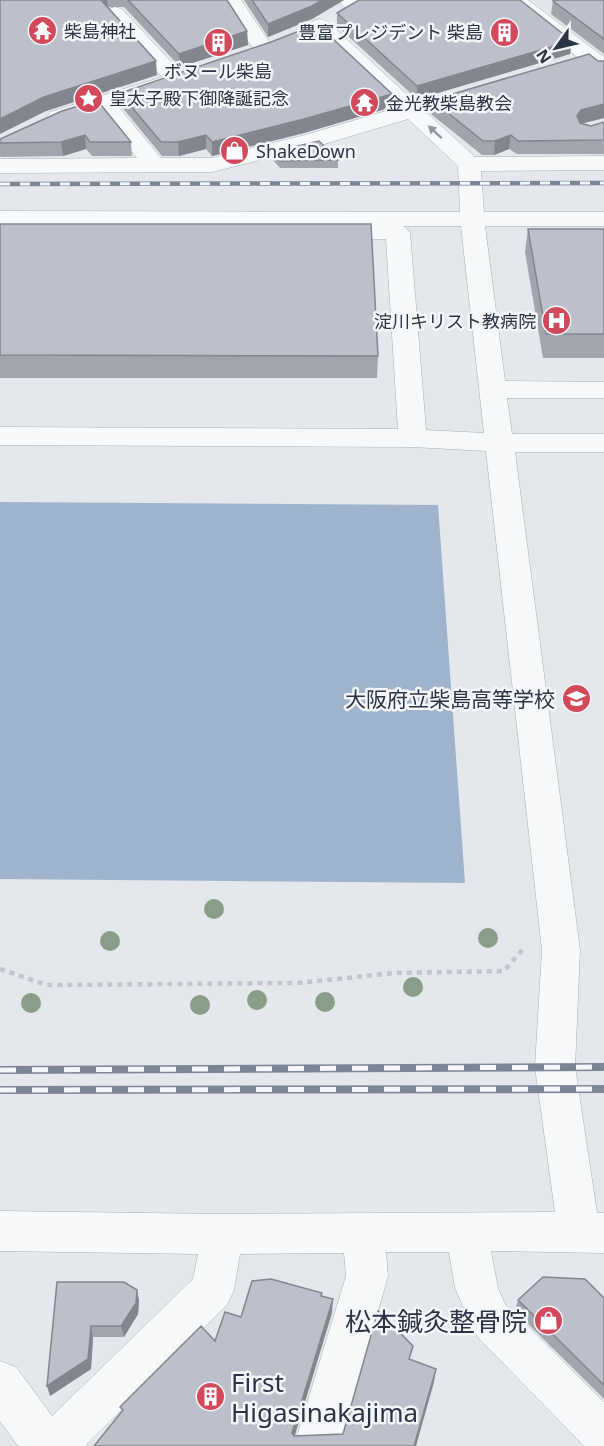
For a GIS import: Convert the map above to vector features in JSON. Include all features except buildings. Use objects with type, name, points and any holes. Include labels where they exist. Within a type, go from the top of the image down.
[{"type":"street","points":[[231,0],[271,45],[320,25],[355,1]]},
{"type":"street","points":[[523,6],[553,6]]},
{"type":"street","points":[[523,6],[600,62]]},
{"type":"street","points":[[37,127],[55,118],[185,76],[115,13]]},
{"type":"street","points":[[320,25],[469,164],[604,164]]},
{"type":"street","points":[[569,64],[600,62]]},
{"type":"street","points":[[0,166],[212,165],[313,140],[446,100]]},
{"type":"street","points":[[103,102],[155,166]]},
{"type":"street","points":[[0,1231],[220,1234],[592,1233],[555,1066],[561,950],[472,218],[469,164]]},
{"type":"street","points":[[0,218],[604,219]]},
{"type":"street","points":[[0,232],[398,232],[413,438]]},
{"type":"street","points":[[494,389],[604,390]]},
{"type":"street","points":[[0,436],[413,438],[500,443],[604,443]]},
{"type":"street","points":[[468,1232],[472,1271],[480,1303],[490,1319],[604,1434]]},
{"type":"street","points":[[317,1446],[367,1276],[363,1233]]},
{"type":"street","points":[[53,1446],[212,1290],[219,1255],[220,1234]]},
{"type":"street","points":[[0,1383],[46,1446]]},
{"type":"path","points":[[0,969],[47,985],[298,983],[394,973],[504,971],[526,946],[539,937],[549,938],[561,950]]},
{"type":"water","points":[[0,502],[438,505],[465,883],[0,879]]},
{"type":"railway","points":[[0,184],[604,183]]},
{"type":"railway","points":[[0,1070],[604,1067]]},
{"type":"railway","points":[[0,1090],[604,1089]]},
{"type":"place","name":"柴島神社","points":[[43,31]]},
{"type":"place","name":"豊富プレジデント 柴島","points":[[504,32]]},
{"type":"place","name":"ボヌール柴島","points":[[218,42]]},
{"type":"place","name":"皇太子殿下御降誕記念","points":[[88,98]]},
{"type":"place","name":"金光教柴島教会","points":[[365,103]]},
{"type":"place","name":"ShakeDown","points":[[235,151]]},
{"type":"place","name":"淀川キリスト教病院","points":[[557,321]]},
{"type":"place","name":"大阪府立柴島高等学校","points":[[576,699]]},
{"type":"place","name":"松本鍼灸整骨院","points":[[548,1321]]},
{"type":"place","name":"First Higasinakajima","points":[[210,1397]]}]
